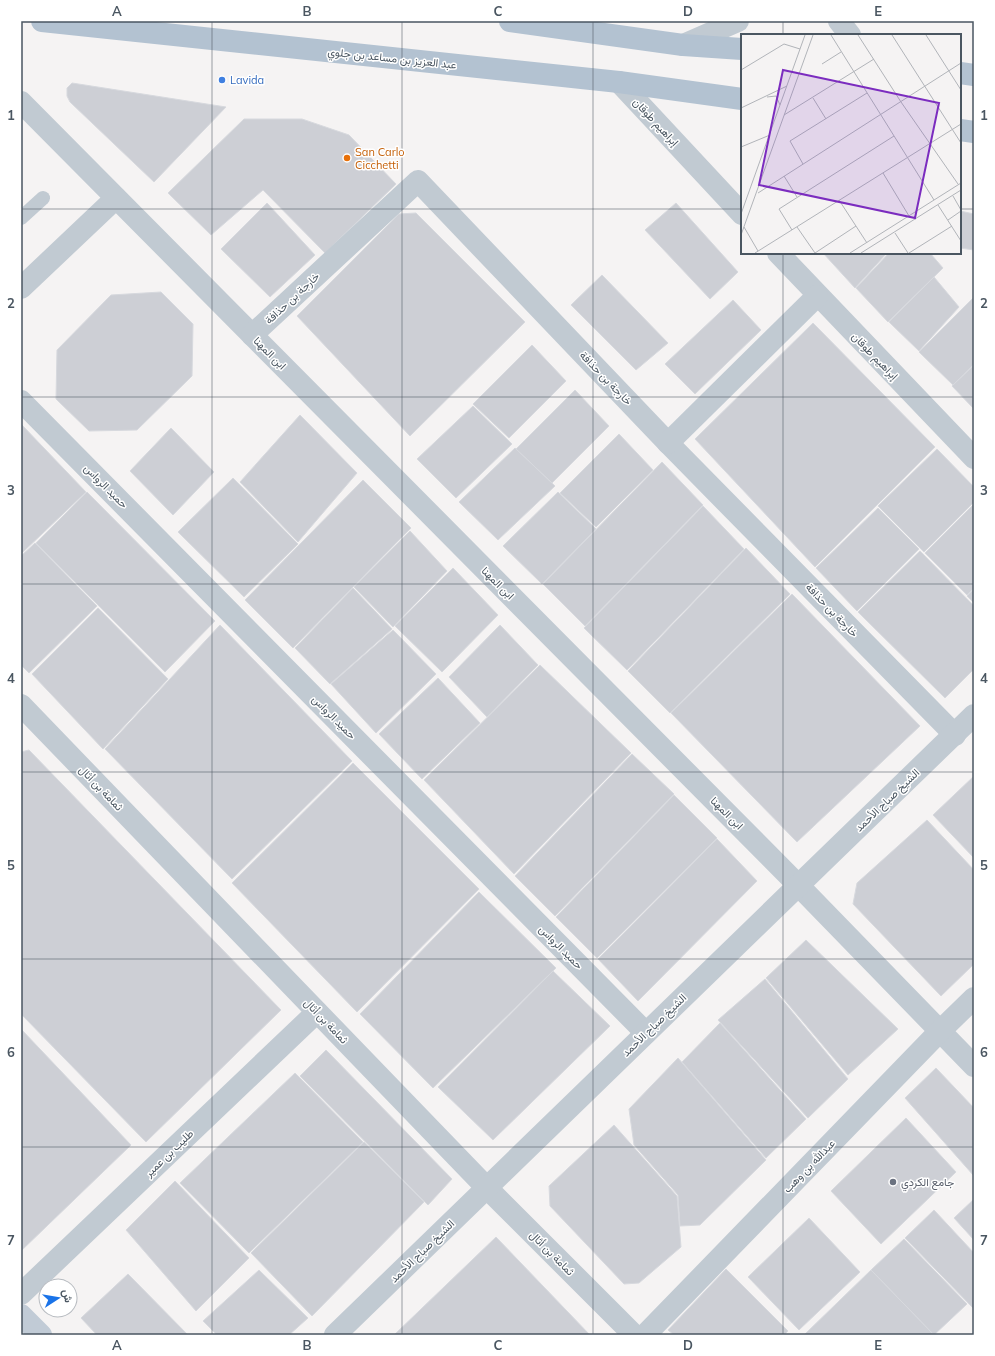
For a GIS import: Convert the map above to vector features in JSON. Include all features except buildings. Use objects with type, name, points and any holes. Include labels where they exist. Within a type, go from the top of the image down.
[{"type":"main road","name":"عبد العزيز بن مساعد بن جلوي","points":[[42,21],[619,82],[741,99]]},
{"type":"main road","points":[[510,21],[683,45],[741,50]]},
{"type":"main road","points":[[961,73],[974,75]]},
{"type":"main road","points":[[961,130],[974,132]]},
{"type":"street","points":[[683,45],[738,21]]},
{"type":"street","points":[[839,21],[849,34]]},
{"type":"street","name":"إبراهيم طوقان","points":[[619,82],[741,213]]},
{"type":"street","name":"ابن المهنا","points":[[21,102],[798,885],[974,1066]]},
{"type":"street","name":"خارجة بن حذافة","points":[[252,335],[418,181],[668,443],[955,735]]},
{"type":"street","points":[[21,288],[116,198]]},
{"type":"street","name":"إبراهيم طوقان","points":[[779,254],[817,296],[974,458]]},
{"type":"street","points":[[668,443],[817,296]]},
{"type":"street","name":"حميد الرواس","points":[[21,401],[646,1033]]},
{"type":"street","name":"ثمامة بن أثال","points":[[21,705],[487,1188],[634,1335]]},
{"type":"street","name":"الشيخ صباح الأحمد","points":[[335,1335],[974,715]]},
{"type":"street","name":"عبدالله بن وهب","points":[[645,1335],[940,1031],[974,998]]},
{"type":"street","name":"طليب بن عمير","points":[[21,1294],[317,1012]]},
{"type":"street","points":[[21,1314],[41,1335]]},
{"type":"lane","points":[[21,218],[43,198]]},
{"type":"place","name":"Lavida","points":[[222,80]]},
{"type":"place","name":"San Carlo Cicchetti","points":[[347,158]]},
{"type":"place","name":"جامع الكردي","points":[[893,1182]]}]
